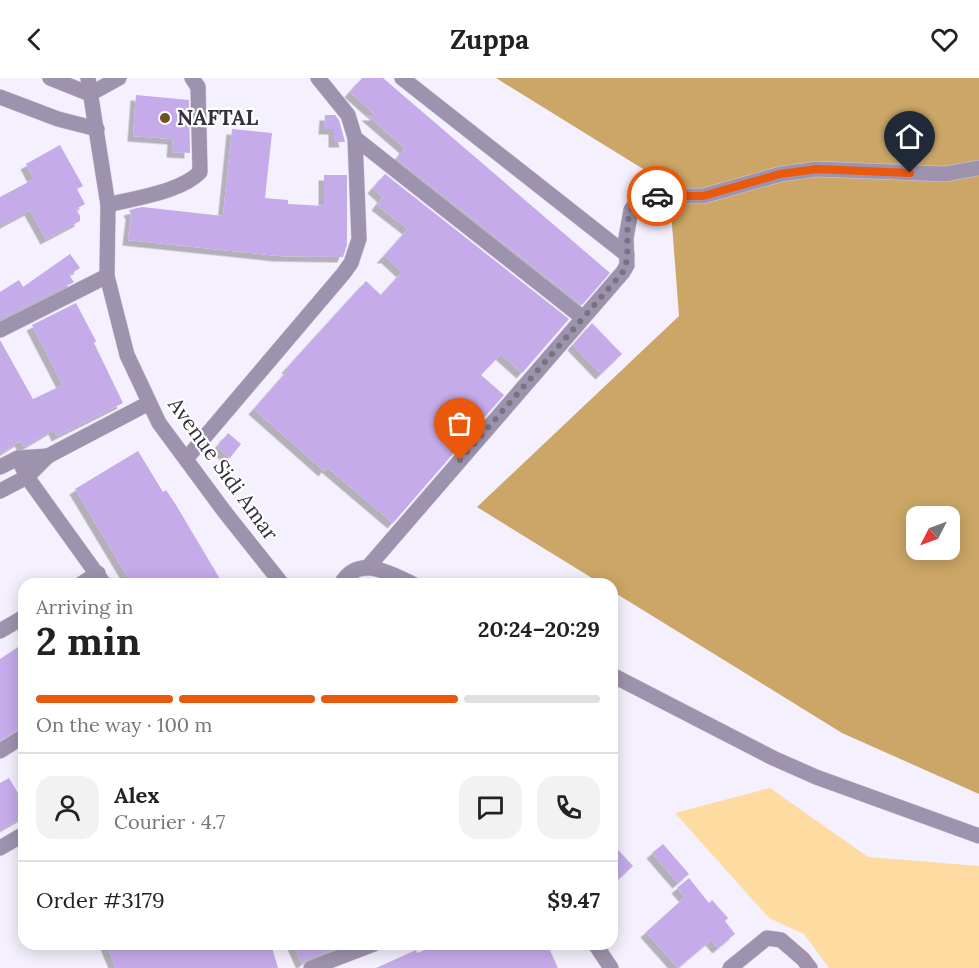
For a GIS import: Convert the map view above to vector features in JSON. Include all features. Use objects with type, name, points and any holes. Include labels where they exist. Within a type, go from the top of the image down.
[{"type":"street","points":[[50,78],[90,94],[119,78]]},
{"type":"street","name":"Avenue Sidi Amar","points":[[88,78],[108,205],[107,276],[127,355],[159,423],[277,578]]},
{"type":"street","points":[[108,205],[181,186],[200,172],[198,87],[192,78]]},
{"type":"street","points":[[186,459],[351,263],[358,245],[360,226],[355,138],[348,115],[318,78]]},
{"type":"street","points":[[402,78],[627,255]]},
{"type":"street","points":[[0,97],[58,119],[97,129]]},
{"type":"street","points":[[355,138],[583,318]]},
{"type":"street","points":[[368,567],[623,272],[627,266],[626,238],[631,210],[646,196],[703,196],[780,174],[817,169],[945,174],[979,168]]},
{"type":"street","points":[[0,330],[107,276]]},
{"type":"street","points":[[0,491],[27,477],[48,456],[149,403]]},
{"type":"street","points":[[0,467],[18,458],[48,456]]},
{"type":"street","points":[[18,458],[27,477],[101,578]]},
{"type":"street","points":[[346,578],[352,571],[368,567],[397,578]]},
{"type":"street","points":[[0,631],[18,620]]},
{"type":"street","points":[[618,678],[772,758],[816,777],[979,836]]},
{"type":"street","points":[[0,751],[18,740]]},
{"type":"street","points":[[0,848],[18,838]]},
{"type":"street","points":[[730,968],[767,939],[781,940],[810,968]]},
{"type":"street","points":[[311,968],[358,950]]},
{"type":"street","points":[[599,950],[611,968]]},
{"type":"shaded area","points":[[496,78],[979,78],[979,794],[842,733],[618,595],[618,578],[592,578],[477,507],[679,316],[669,185]]},
{"type":"shaded area","points":[[770,788],[868,857],[979,866],[979,968],[829,968],[804,934],[769,918],[675,813]]},
{"type":"building","points":[[362,78],[383,78],[610,273],[582,305],[397,159],[405,148],[367,115],[376,115],[350,92]]},
{"type":"building","name":"NAFTAL","points":[[136,95],[189,100],[190,153],[172,152],[173,139],[133,136]]},
{"type":"building","points":[[325,115],[335,115],[339,120],[345,142],[334,142],[334,129],[324,129]]},
{"type":"building","points":[[232,129],[272,133],[265,198],[288,200],[288,204],[324,206],[324,175],[347,175],[347,245],[343,257],[279,256],[128,240],[131,214],[129,210],[142,207],[223,216]]},
{"type":"building","points":[[60,145],[83,186],[77,189],[85,204],[76,209],[80,221],[46,239],[30,210],[0,226],[0,197],[34,179],[26,164]]},
{"type":"building","points":[[385,174],[569,319],[522,373],[501,354],[481,375],[504,395],[393,523],[327,467],[324,471],[254,409],[289,369],[287,368],[366,281],[381,295],[402,272],[387,258],[382,258],[408,229],[377,205],[383,197],[373,188]]},
{"type":"building","points":[[70,254],[80,268],[69,275],[74,282],[0,319],[0,292],[19,280],[23,287]]},
{"type":"building","points":[[76,303],[96,341],[94,343],[123,403],[57,436],[54,429],[24,447],[20,441],[0,454],[0,340],[33,399],[63,385],[32,325]]},
{"type":"building","points":[[592,323],[622,354],[601,374],[573,345]]},
{"type":"building","points":[[228,433],[241,444],[230,458],[217,447]]},
{"type":"building","points":[[138,451],[163,492],[166,490],[176,505],[219,578],[128,578],[75,489]]},
{"type":"building","points":[[18,647],[18,730],[0,740],[0,659]]},
{"type":"building","points":[[9,778],[18,793],[18,820],[0,830],[0,783]]},
{"type":"building","points":[[663,844],[689,874],[678,883],[652,853]]},
{"type":"building","points":[[618,850],[633,866],[618,880]]},
{"type":"building","points":[[689,878],[709,903],[712,900],[728,918],[725,921],[735,934],[718,948],[711,940],[678,968],[646,932],[685,897],[677,888]]},
{"type":"building","points":[[108,950],[273,950],[278,968],[116,968]]},
{"type":"building","points":[[296,950],[332,950],[308,959],[302,964]]},
{"type":"building","points":[[416,950],[417,953],[425,950],[550,950],[558,968],[376,968]]},
{"type":"way so far","points":[[460,460],[623,272],[627,266],[626,238],[631,210],[646,196],[657,196]]},
{"type":"place","name":"NAFTAL","points":[[165,118]]},
{"type":"route","points":[[657,196],[703,196],[780,174],[817,169],[910,173]]}]
